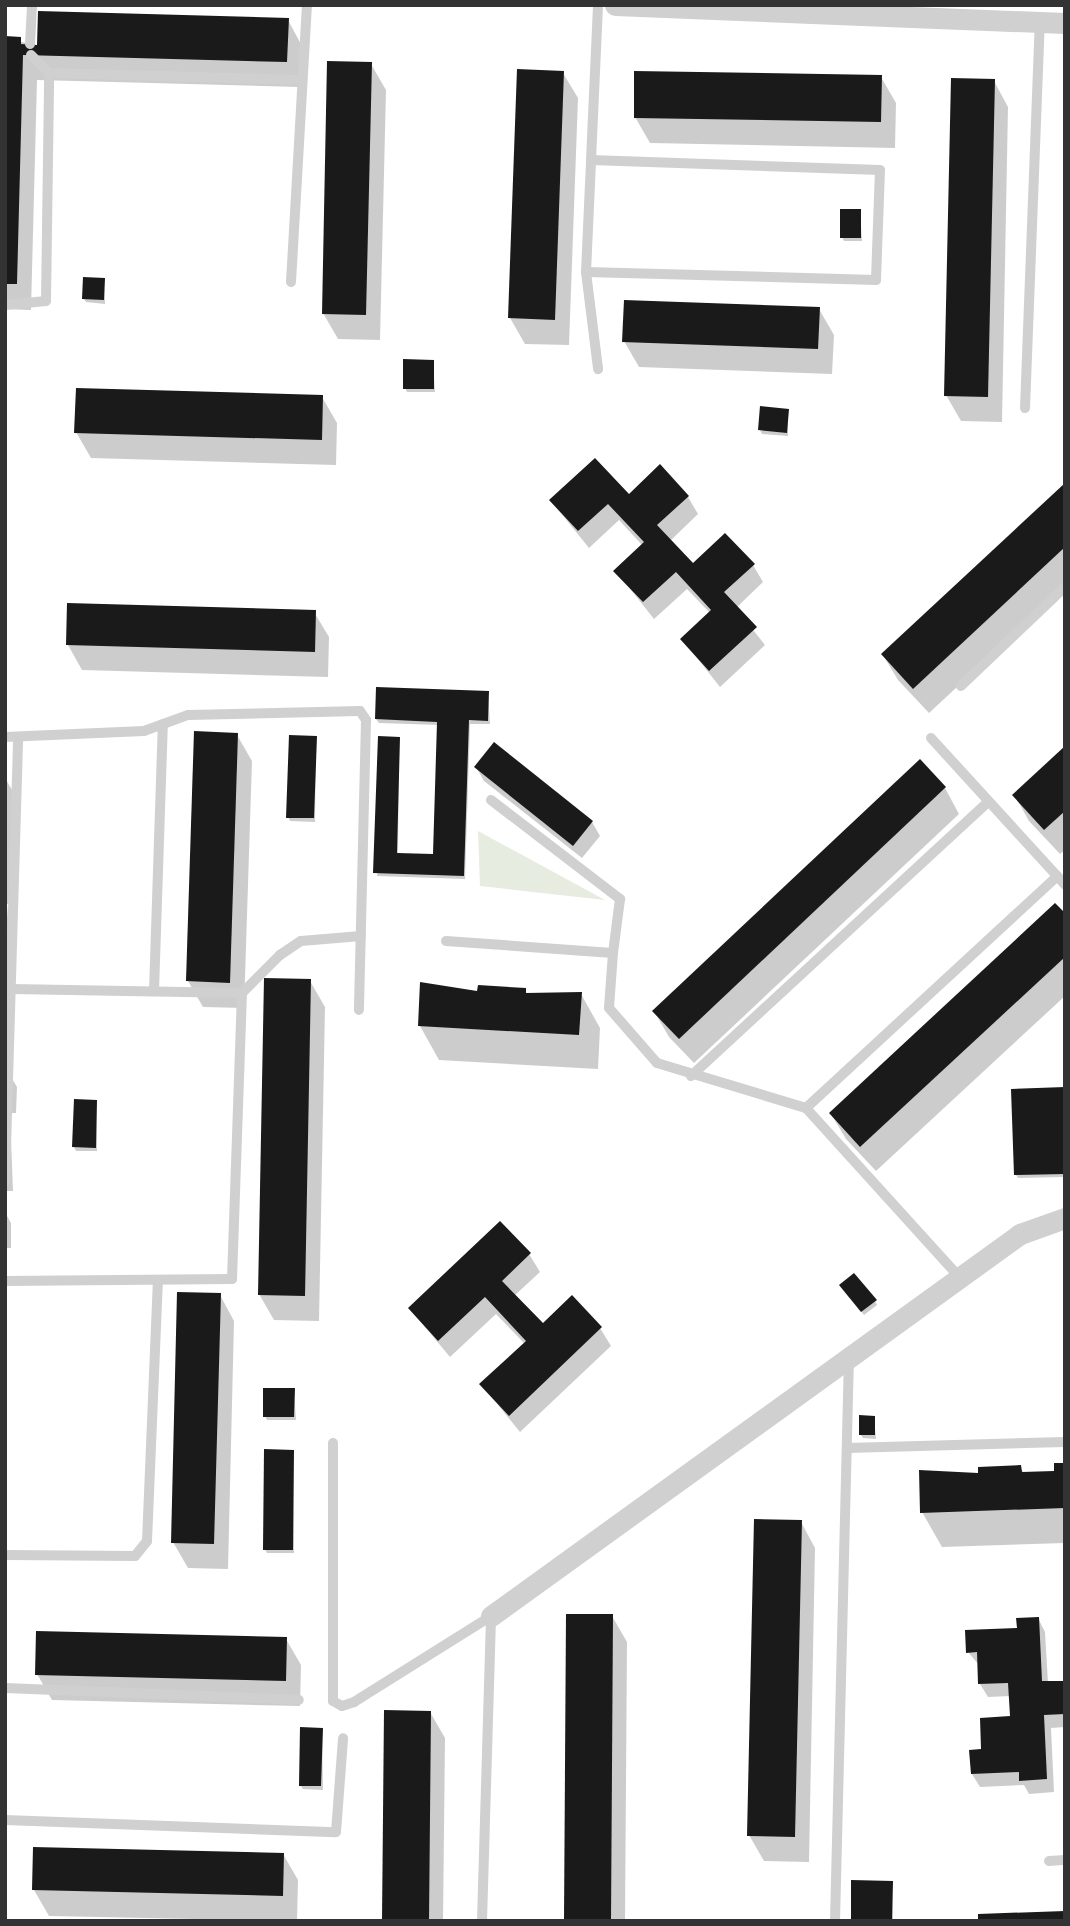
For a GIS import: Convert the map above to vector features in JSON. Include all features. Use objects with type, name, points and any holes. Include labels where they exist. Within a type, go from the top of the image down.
[{"type":"street","points":[[615,5],[922,12],[1065,23]]},
{"type":"street","points":[[491,1616],[1020,1234],[1065,1219]]},
{"type":"lane","points":[[5,305],[46,301],[49,74],[31,50],[32,5]]},
{"type":"lane","points":[[291,282],[307,5]]},
{"type":"lane","points":[[598,5],[586,272],[598,369]]},
{"type":"lane","points":[[1025,408],[1040,22]]},
{"type":"lane","points":[[49,74],[302,80]]},
{"type":"lane","points":[[586,272],[876,280],[880,170],[591,160]]},
{"type":"lane","points":[[961,686],[1065,587]]},
{"type":"lane","points":[[5,737],[144,732],[188,715],[360,711],[366,720],[359,1010]]},
{"type":"lane","points":[[154,991],[163,724]]},
{"type":"lane","points":[[5,1181],[18,738]]},
{"type":"lane","points":[[806,1108],[1061,881],[987,803],[931,738]]},
{"type":"lane","points":[[491,800],[620,899],[609,1008],[657,1063],[691,1076],[806,1108],[959,1277]]},
{"type":"lane","points":[[691,1076],[987,803]]},
{"type":"lane","points":[[5,1281],[232,1279],[242,993],[280,955],[301,941],[361,936]]},
{"type":"lane","points":[[446,941],[613,953]]},
{"type":"lane","points":[[11,989],[242,993]]},
{"type":"lane","points":[[5,1555],[135,1556],[147,1541],[158,1280]]},
{"type":"lane","points":[[835,1921],[849,1355]]},
{"type":"lane","points":[[847,1448],[1065,1442]]},
{"type":"lane","points":[[333,1443],[332,1701],[342,1706],[354,1702],[491,1616]]},
{"type":"lane","points":[[482,1921],[491,1616]]},
{"type":"lane","points":[[5,1688],[299,1700]]},
{"type":"lane","points":[[5,1819],[336,1832],[343,1738]]},
{"type":"lane","points":[[1049,1861],[1065,1860]]},
{"type":"shaded area","points":[[478,831],[605,900],[480,886]]},
{"type":"building","points":[[38,11],[289,18],[287,62],[23,55],[17,284],[5,284],[5,36],[21,37],[21,44],[37,45]]},
{"type":"building","points":[[327,61],[372,62],[366,315],[322,314]]},
{"type":"building","points":[[517,69],[564,71],[555,320],[508,318]]},
{"type":"building","points":[[634,71],[882,75],[881,122],[634,118]]},
{"type":"building","points":[[951,78],[995,79],[988,397],[944,396]]},
{"type":"building","points":[[840,209],[861,209],[861,238],[840,238]]},
{"type":"building","points":[[83,277],[105,278],[104,300],[82,299]]},
{"type":"building","points":[[624,300],[820,307],[818,349],[622,342]]},
{"type":"building","points":[[403,359],[434,360],[434,389],[403,389]]},
{"type":"building","points":[[76,388],[323,395],[322,440],[74,433]]},
{"type":"building","points":[[760,406],[789,409],[787,433],[758,430]]},
{"type":"building","points":[[595,458],[629,494],[660,464],[689,496],[657,525],[693,563],[725,533],[755,564],[724,592],[757,627],[709,671],[680,639],[711,610],[676,572],[643,602],[613,571],[644,542],[608,504],[578,531],[549,500]]},
{"type":"building","points":[[1065,483],[1065,547],[913,689],[881,654]]},
{"type":"building","points":[[67,603],[316,610],[315,652],[66,645]]},
{"type":"building","points":[[376,687],[489,691],[488,721],[469,720],[464,876],[373,873],[378,736],[400,737],[397,853],[433,854],[437,722],[375,719]]},
{"type":"building","points":[[194,731],[238,733],[230,983],[186,981]]},
{"type":"building","points":[[289,735],[317,736],[314,818],[286,818]]},
{"type":"building","points":[[494,742],[593,821],[573,846],[474,767]]},
{"type":"building","points":[[1065,746],[1065,811],[1044,830],[1012,795]]},
{"type":"building","points":[[920,759],[946,787],[679,1039],[652,1011]]},
{"type":"building","points":[[1055,903],[1065,913],[1065,957],[860,1147],[829,1113]]},
{"type":"building","points":[[264,978],[311,979],[305,1296],[258,1295]]},
{"type":"building","points":[[420,982],[477,991],[478,985],[526,988],[526,993],[582,992],[579,1035],[418,1026]]},
{"type":"building","points":[[1065,1087],[1065,1174],[1014,1175],[1011,1089]]},
{"type":"building","points":[[74,1099],[97,1100],[96,1148],[72,1147]]},
{"type":"building","points":[[500,1221],[531,1253],[502,1281],[543,1323],[572,1295],[602,1327],[509,1416],[479,1384],[526,1341],[485,1297],[438,1341],[408,1308]]},
{"type":"building","points":[[854,1273],[877,1300],[861,1312],[839,1285]]},
{"type":"building","points":[[177,1292],[221,1293],[214,1544],[171,1543]]},
{"type":"building","points":[[263,1388],[295,1388],[294,1417],[263,1417]]},
{"type":"building","points":[[859,1415],[875,1416],[875,1435],[859,1435]]},
{"type":"building","points":[[264,1449],[294,1450],[293,1550],[263,1550]]},
{"type":"building","points":[[1054,1463],[1065,1463],[1065,1508],[920,1513],[919,1470],[978,1473],[978,1467],[1021,1465],[1022,1472],[1054,1471]]},
{"type":"building","points":[[754,1519],[802,1520],[795,1837],[747,1836]]},
{"type":"building","points":[[566,1614],[613,1614],[611,1921],[564,1921]]},
{"type":"building","points":[[1039,1617],[1042,1681],[1065,1681],[1065,1714],[1044,1715],[1047,1779],[1019,1781],[1019,1772],[971,1774],[969,1750],[981,1749],[980,1718],[1010,1716],[1008,1683],[978,1684],[977,1652],[966,1653],[965,1630],[1017,1628],[1016,1618]]},
{"type":"building","points":[[36,1631],[287,1637],[286,1681],[35,1675]]},
{"type":"building","points":[[384,1710],[431,1711],[429,1921],[382,1921]]},
{"type":"building","points":[[300,1727],[323,1728],[321,1786],[299,1786]]},
{"type":"building","points":[[33,1847],[284,1853],[283,1896],[32,1890]]},
{"type":"building","points":[[851,1880],[893,1881],[892,1921],[851,1921]]},
{"type":"building","points":[[1065,1911],[1065,1921],[978,1921],[978,1914]]}]
